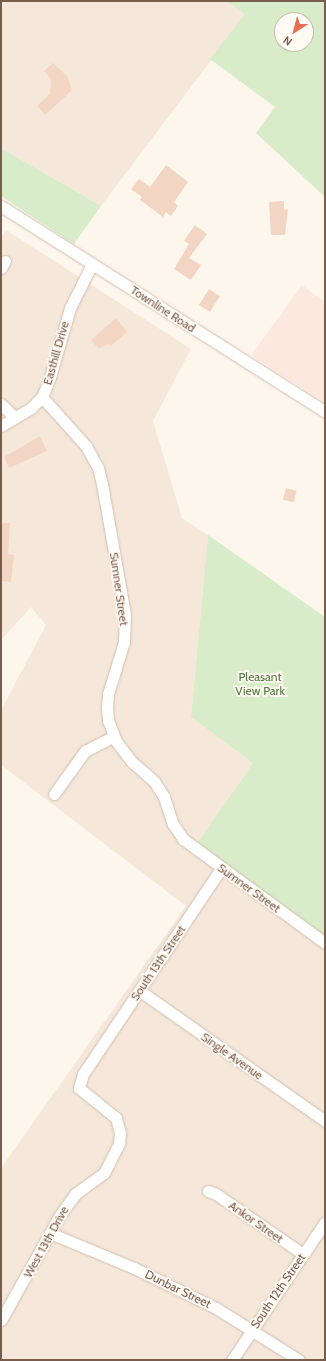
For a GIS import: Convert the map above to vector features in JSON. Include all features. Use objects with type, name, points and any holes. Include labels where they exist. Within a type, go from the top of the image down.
[{"type":"street","name":"Townline Road","points":[[1,206],[325,412]]},
{"type":"street","name":"Easthill Drive","points":[[1,426],[36,404],[42,397],[50,378],[70,308],[92,264]]},
{"type":"street","name":"Sumner Street","points":[[42,397],[86,446],[98,468],[102,484],[125,615],[124,642],[108,694],[108,720],[114,737],[124,753],[157,786],[179,834],[221,869],[325,943]]},
{"type":"street","points":[[1,404],[14,418]]},
{"type":"street","points":[[54,794],[86,751],[114,737]]},
{"type":"street","name":"South 13th Street","points":[[95,1057],[221,869]]},
{"type":"street","name":"Single Avenue","points":[[140,990],[325,1121]]},
{"type":"street","name":"West 13th Drive","points":[[1,1320],[71,1199],[104,1173],[119,1143],[120,1133],[116,1118],[79,1088],[83,1074],[95,1057]]},
{"type":"street","name":"Ankor Street","points":[[208,1191],[216,1194],[303,1254]]},
{"type":"street","name":"South 12th Street","points":[[232,1360],[325,1222]]},
{"type":"street","name":"Dunbar Street","points":[[50,1234],[140,1270],[219,1309],[253,1329],[299,1360]]},
{"type":"shaded area","points":[[1,1],[227,1],[246,14],[101,206],[1,148]]},
{"type":"shaded area","points":[[6,230],[191,349],[153,421],[182,518],[208,535],[191,716],[253,763],[198,842],[250,883],[325,936],[325,1360],[1,1360],[1,1168],[186,906],[1,765],[1,710],[46,625],[31,607],[1,640],[1,237]]},
{"type":"shaded area","points":[[302,285],[325,302],[325,403],[251,355]]},
{"type":"green space","points":[[227,1],[325,1],[325,197],[256,133],[275,107],[210,59],[245,14]]},
{"type":"green space","points":[[1,148],[101,206],[74,244],[1,196]]},
{"type":"green space","name":"Pleasant View Park","points":[[208,535],[325,617],[325,936],[250,883],[198,842],[253,763],[191,717]]},
{"type":"building","points":[[53,63],[67,76],[72,90],[45,115],[37,106],[50,94],[51,79],[44,71]]},
{"type":"building","points":[[166,165],[188,182],[174,202],[178,206],[171,216],[166,212],[163,217],[140,200],[142,197],[131,189],[139,179],[150,187]]},
{"type":"building","points":[[284,201],[284,210],[288,209],[285,235],[271,235],[269,202]]},
{"type":"building","points":[[195,225],[207,234],[189,258],[201,265],[191,280],[174,269],[189,244],[184,241]]},
{"type":"building","points":[[209,289],[220,296],[210,312],[199,305]]},
{"type":"building","points":[[116,318],[127,332],[111,346],[108,344],[99,349],[91,340]]},
{"type":"building","points":[[40,436],[47,451],[9,468],[4,457]]},
{"type":"building","points":[[286,488],[297,491],[294,502],[283,500]]},
{"type":"building","points":[[1,523],[10,523],[8,554],[14,555],[11,582],[1,581]]}]
